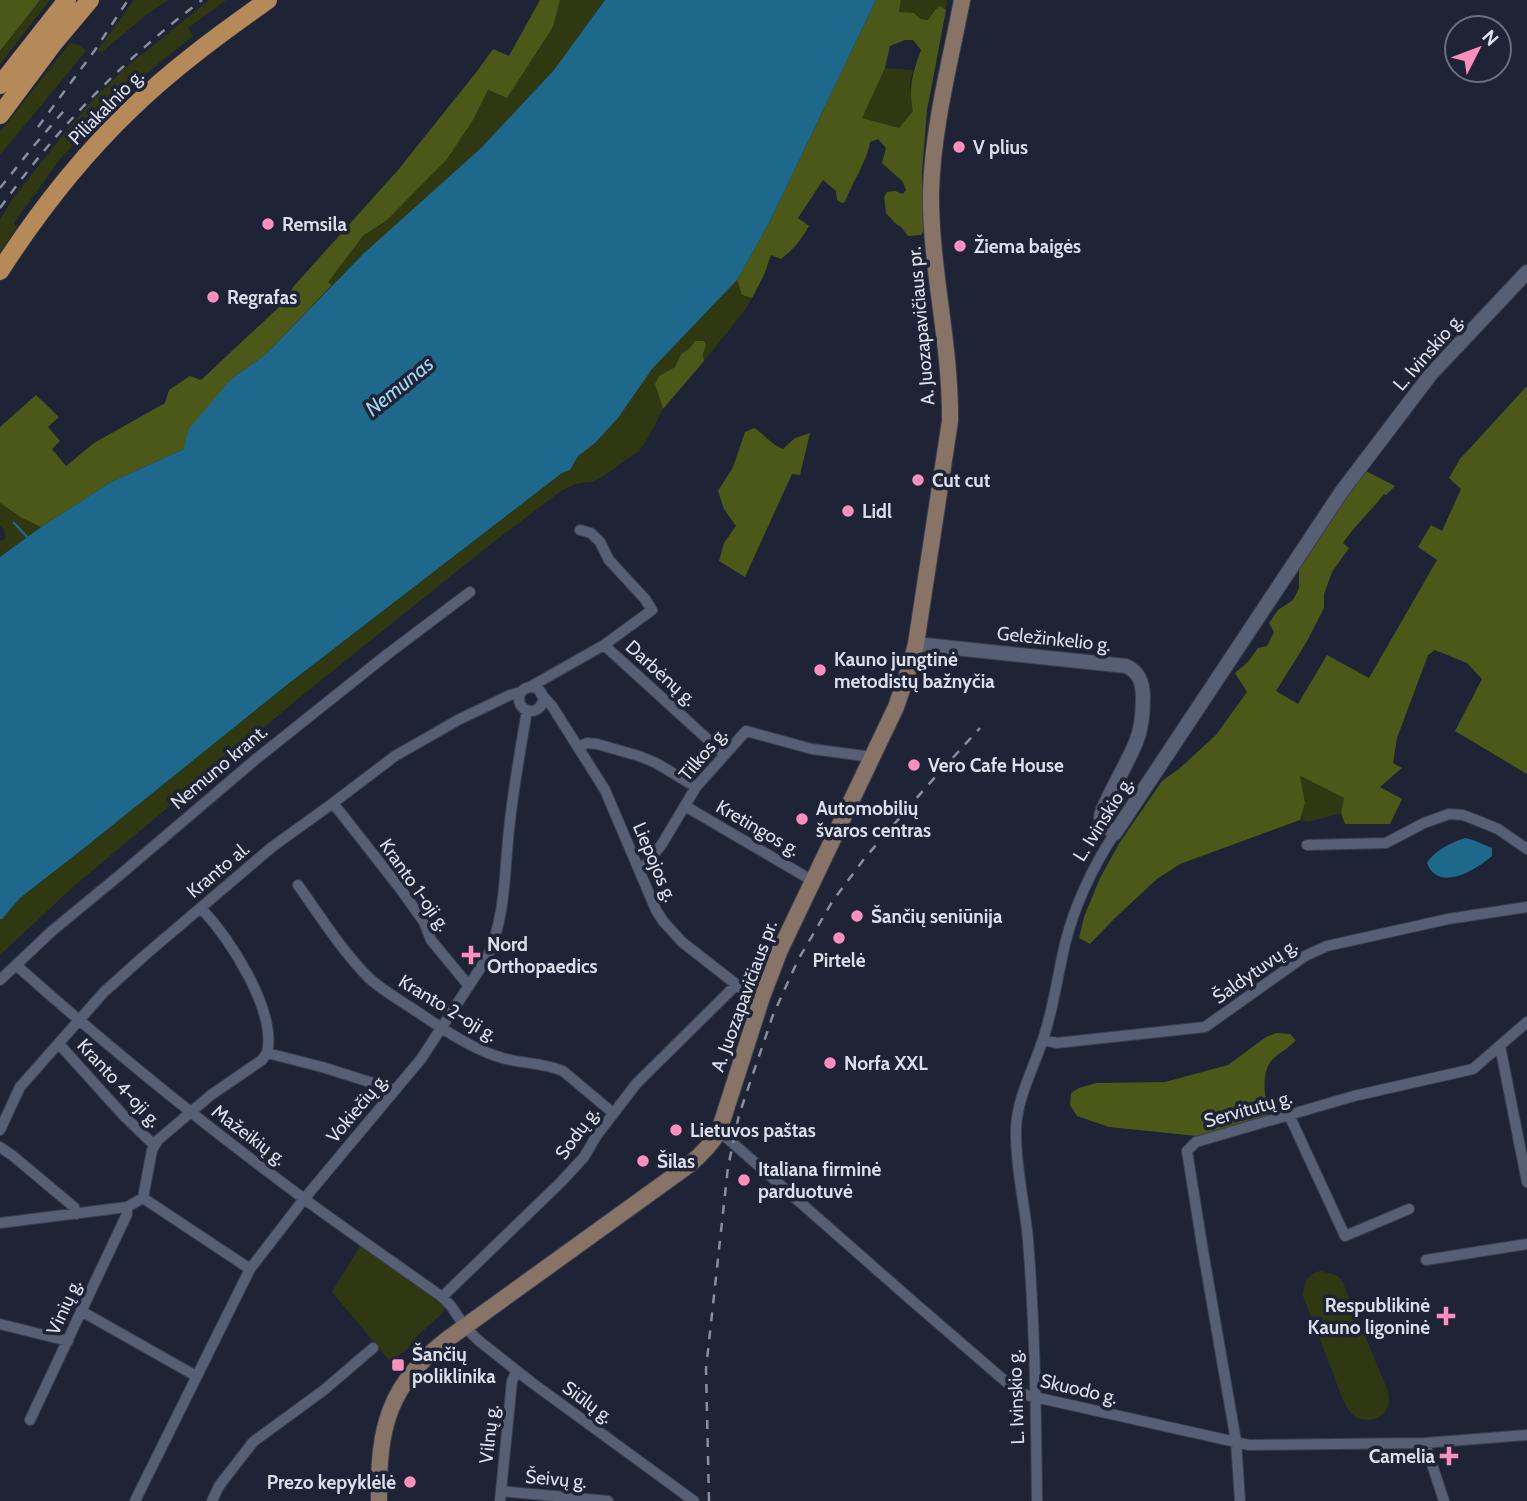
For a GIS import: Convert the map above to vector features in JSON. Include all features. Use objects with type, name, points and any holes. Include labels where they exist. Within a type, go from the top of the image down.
[{"type":"main road","points":[[0,85],[67,0]]},
{"type":"main road","points":[[0,115],[90,0]]},
{"type":"main road","name":"Piliakalnio g.","points":[[0,271],[24,234],[96,144],[132,108],[196,53],[268,0]]},
{"type":"main road","name":"A. Juozapavičiaus pr.","points":[[379,1501],[379,1461],[389,1414],[396,1397],[425,1357],[690,1165],[709,1147],[719,1131],[780,950],[902,691],[916,644],[950,421],[950,391],[931,191],[938,121],[962,0]]},
{"type":"street","name":"L. Ivinskio g.","points":[[1037,1501],[1036,1398],[1028,1238],[1016,1132],[1021,1100],[1043,1041],[1055,997],[1070,927],[1094,866],[1342,491],[1431,373],[1527,272]]},
{"type":"street","points":[[531,696],[544,679],[604,645],[652,610],[609,560],[600,542],[591,533],[580,530]]},
{"type":"street","name":"Nemuno krant.","points":[[0,980],[52,931],[256,759],[343,688],[470,592]]},
{"type":"street","name":"Geležinkelio g.","points":[[916,644],[1126,666],[1138,674],[1143,692],[1139,733],[1101,815],[1104,824],[1115,833]]},
{"type":"street","name":"Darbėnų g.","points":[[604,645],[725,755]]},
{"type":"street","name":"Vokiečių g.","points":[[135,1501],[250,1269],[304,1199],[421,1059],[491,948],[503,902],[510,820],[527,710],[521,705],[531,696]]},
{"type":"street","name":"Liepojos g.","points":[[531,696],[578,747],[605,790],[656,910],[671,931],[736,985],[762,998]]},
{"type":"street","name":"Kranto al.","points":[[0,1129],[20,1087],[104,992],[272,847],[395,756],[458,720],[531,696]]},
{"type":"street","name":"Tilkos g.","points":[[639,872],[662,844],[696,787],[746,731],[812,749],[873,757]]},
{"type":"street","name":"Kretingos g.","points":[[578,747],[587,743],[597,744],[639,756],[696,787]]},
{"type":"street","name":"Kranto 1-oji g.","points":[[333,803],[417,912],[431,940],[469,986]]},
{"type":"street","name":"Kretingos g.","points":[[685,806],[813,881]]},
{"type":"street","points":[[1307,845],[1386,843],[1424,823],[1449,814],[1476,820],[1497,829],[1527,849]]},
{"type":"street","name":"Kranto 2-oji g.","points":[[298,885],[336,938],[369,978],[382,988],[481,1051],[510,1061],[554,1067],[563,1071],[613,1113]]},
{"type":"street","name":"Šaldytuvų g.","points":[[1043,1041],[1057,1043],[1205,1027],[1305,956],[1326,946],[1447,919],[1527,907]]},
{"type":"street","points":[[143,1198],[154,1145],[163,1134],[223,1086],[262,1060],[267,1053],[268,1042],[262,1008],[247,973],[232,948],[201,908]]},
{"type":"street","name":"Mažeikių g.","points":[[16,965],[79,1022],[190,1112],[304,1199],[442,1297],[457,1313],[465,1327]]},
{"type":"street","name":"Sodų g.","points":[[442,1297],[561,1182],[584,1157],[613,1113],[652,1067],[736,985]]},
{"type":"street","name":"Servitutų g.","points":[[1240,1501],[1236,1441],[1187,1151],[1196,1142],[1354,1096],[1473,1069],[1527,1022]]},
{"type":"street","name":"Kranto 4-oji g.","points":[[59,1044],[154,1145]]},
{"type":"street","points":[[1500,1046],[1523,1140],[1527,1182]]},
{"type":"street","points":[[267,1053],[395,1090]]},
{"type":"street","points":[[1289,1115],[1345,1236],[1409,1209]]},
{"type":"street","name":"Skuodo g.","points":[[719,1131],[1018,1392],[1249,1445],[1425,1443],[1527,1434]]},
{"type":"street","points":[[0,1147],[74,1207],[76,1214]]},
{"type":"street","points":[[0,1223],[127,1207],[143,1198]]},
{"type":"street","points":[[143,1198],[250,1269]]},
{"type":"street","name":"Vinių g.","points":[[30,1420],[127,1214],[127,1207]]},
{"type":"street","points":[[1426,1260],[1527,1244]]},
{"type":"street","points":[[81,1311],[196,1376]]},
{"type":"street","points":[[0,1324],[68,1341]]},
{"type":"street","name":"Siūlų g.","points":[[465,1327],[517,1371],[694,1501]]},
{"type":"street","points":[[212,1501],[219,1486],[253,1442],[324,1390],[373,1348]]},
{"type":"street","name":"Vilnų g.","points":[[500,1496],[512,1381],[517,1371]]},
{"type":"street","points":[[1425,1443],[1444,1501]]},
{"type":"street","name":"Šeivų g.","points":[[500,1496],[608,1501]]},
{"type":"green space","points":[[0,0],[40,0],[0,51]]},
{"type":"green space","points":[[40,0],[50,0],[0,64],[0,51]]},
{"type":"green space","points":[[134,0],[168,0],[102,52],[97,51]]},
{"type":"green space","points":[[209,0],[226,0],[188,28],[193,36],[138,80],[60,159],[14,223],[17,227],[0,253],[0,220],[13,198],[63,135],[123,70]]},
{"type":"green space","points":[[540,0],[560,0],[553,27],[507,98],[488,90],[473,120],[447,159],[387,220],[363,236],[328,282],[332,285],[266,354],[231,379],[184,449],[111,482],[41,527],[0,503],[0,427],[36,395],[59,417],[48,427],[60,441],[52,449],[66,466],[94,443],[165,403],[169,390],[190,376],[201,380],[278,308],[294,286],[398,170],[493,49],[509,56]]},
{"type":"green space","points":[[560,0],[605,0],[554,70],[481,148],[332,285],[327,282],[363,236],[387,220],[473,120],[488,90],[507,98],[553,27]]},
{"type":"green space","points":[[876,0],[901,0],[899,12],[914,13],[920,19],[928,20],[940,6],[946,10],[927,110],[922,172],[924,231],[921,235],[908,236],[886,213],[884,197],[887,192],[903,194],[906,190],[903,182],[882,163],[886,148],[878,139],[870,142],[845,202],[837,200],[836,191],[823,180],[798,218],[809,226],[806,231],[781,259],[771,255],[752,298],[742,295],[737,280],[769,223]],"holes":[[[913,40],[921,50],[912,80],[913,111],[899,128],[862,118],[885,68],[890,46]]]},
{"type":"green space","points":[[901,0],[947,0],[946,10],[940,7],[928,20],[920,19],[899,13]]},
{"type":"green space","points":[[70,43],[79,45],[86,51],[0,155],[0,132]]},
{"type":"green space","points":[[885,68],[913,70],[910,85],[913,111],[899,128],[861,118]]},
{"type":"green space","points":[[737,280],[742,295],[752,298],[704,361],[704,341],[681,354],[675,367],[659,376],[655,384],[663,409],[639,451],[602,477],[561,491],[487,547],[299,698],[74,886],[0,955],[0,919],[20,898],[288,684],[562,473],[570,470],[578,456],[595,443],[618,418],[652,369]]},
{"type":"green space","points":[[695,341],[704,341],[706,345],[704,361],[663,409],[655,384],[659,376],[675,367],[681,354]]},
{"type":"green space","points":[[1527,386],[1527,774],[1455,731],[1482,679],[1467,663],[1435,650],[1428,655],[1397,738],[1393,763],[1402,768],[1380,787],[1402,799],[1390,824],[1345,824],[1341,813],[1344,798],[1300,776],[1305,803],[1300,820],[1180,864],[1157,879],[1090,944],[1079,938],[1084,917],[1100,878],[1120,842],[1162,781],[1216,735],[1247,692],[1235,673],[1248,662],[1258,648],[1267,646],[1274,632],[1269,623],[1278,610],[1293,600],[1299,588],[1299,565],[1364,470],[1395,486],[1384,494],[1343,543],[1349,548],[1332,572],[1324,594],[1324,608],[1276,691],[1298,704],[1327,655],[1369,678],[1437,560],[1418,547],[1431,525],[1442,531],[1461,489],[1449,478],[1460,459]]},
{"type":"green space","points":[[754,428],[783,449],[795,438],[810,433],[800,475],[792,474],[745,577],[719,561],[724,543],[736,526],[724,509],[718,491],[733,467],[745,432]]},
{"type":"green space","points":[[0,503],[41,527],[0,557],[0,541],[5,539],[4,529],[0,525]]},
{"type":"green space","points":[[1299,776],[1344,798],[1341,813],[1308,822],[1300,820],[1305,803]]},
{"type":"green space","points":[[1276,1033],[1290,1034],[1296,1040],[1273,1059],[1266,1071],[1264,1086],[1268,1116],[1197,1136],[1109,1127],[1077,1116],[1070,1105],[1071,1093],[1096,1083],[1165,1082],[1228,1065],[1266,1037]]},
{"type":"green space","points":[[360,1246],[444,1307],[444,1312],[418,1335],[405,1351],[390,1361],[332,1292]]},
{"type":"green space","points":[[1321,1271],[1338,1276],[1343,1283],[1388,1391],[1388,1407],[1378,1418],[1364,1420],[1351,1413],[1303,1296],[1307,1280]]},
{"type":"water","name":"Nemunas","points":[[605,0],[876,0],[769,223],[737,280],[652,369],[618,418],[595,443],[578,456],[570,470],[562,473],[288,684],[20,898],[0,919],[0,557],[111,482],[184,449],[188,430],[231,379],[266,354],[363,254],[481,148],[554,70]]},
{"type":"water","points":[[1465,838],[1492,848],[1492,856],[1458,876],[1440,877],[1432,872],[1427,863],[1430,859],[1444,848]]},
{"type":"waterway","points":[[14,523],[29,539]]},
{"type":"railway","points":[[38,127],[128,0]]},
{"type":"railway","points":[[0,208],[45,149],[93,96],[145,47],[202,0]]},
{"type":"railway","points":[[0,188],[68,106]]},
{"type":"railway","points":[[709,1501],[706,1369],[728,1167],[739,1115],[773,1015],[798,960],[832,902],[864,859],[980,728]]},
{"type":"place","name":"V plius","points":[[959,147]]},
{"type":"place","name":"Remsila","points":[[268,224]]},
{"type":"place","name":"Žiema baigės","points":[[960,246]]},
{"type":"place","name":"Regrafas","points":[[213,297]]},
{"type":"place","name":"Cut cut","points":[[918,480]]},
{"type":"place","name":"Lidl","points":[[848,511]]},
{"type":"place","name":"Kauno jungtinė metodistų bažnyčia","points":[[820,670]]},
{"type":"place","name":"Vero Cafe House","points":[[914,765]]},
{"type":"place","name":"Automobilių švaros centras","points":[[802,819]]},
{"type":"place","name":"Šančių seniūnija","points":[[857,916]]},
{"type":"place","name":"Pirtelė","points":[[839,938]]},
{"type":"place","name":"Nord Orthopaedics","points":[[471,955]]},
{"type":"place","name":"Norfa XXL","points":[[830,1063]]},
{"type":"place","name":"Lietuvos paštas","points":[[676,1130]]},
{"type":"place","name":"Šilas","points":[[643,1161]]},
{"type":"place","name":"Italiana firminė parduotuvė","points":[[744,1180]]},
{"type":"place","name":"Respublikinė Kauno ligoninė","points":[[1446,1316]]},
{"type":"place","name":"Šančių poliklinika","points":[[398,1365]]},
{"type":"place","name":"Camelia","points":[[1449,1456]]},
{"type":"place","name":"Prezo kepyklėlė","points":[[410,1482]]}]
